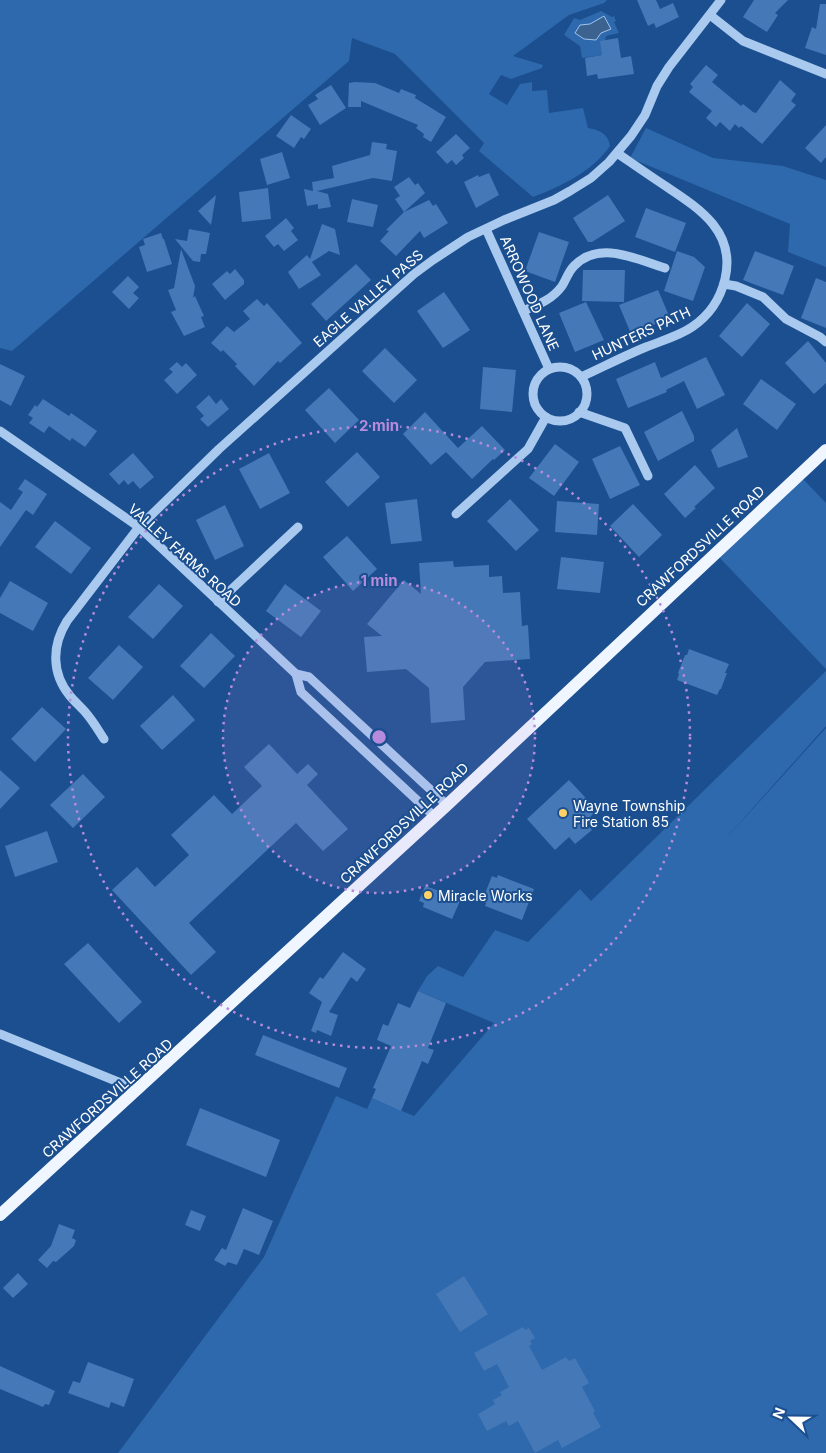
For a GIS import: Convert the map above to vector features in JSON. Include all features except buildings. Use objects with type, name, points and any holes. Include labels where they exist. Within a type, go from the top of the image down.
[{"type":"main road","name":"CRAWFORDSVILLE ROAD","points":[[0,1215],[447,804],[826,450]]},
{"type":"street","name":"EAGLE VALLEY PASS","points":[[104,739],[88,715],[63,686],[56,668],[56,649],[61,631],[138,527],[219,450],[414,274],[449,249],[486,229],[570,191],[591,178],[616,153],[645,115],[657,86],[669,67],[721,0]]},
{"type":"street","points":[[710,15],[743,40],[826,74]]},
{"type":"street","name":"HUNTERS PATH","points":[[581,377],[618,358],[689,329],[703,319],[720,297],[727,266],[725,248],[721,237],[708,217],[616,153]]},
{"type":"street","name":"ARROWOOD LANE","points":[[486,229],[549,369]]},
{"type":"street","points":[[523,311],[545,302],[555,294],[574,266],[598,253],[613,252],[665,268]]},
{"type":"street","points":[[724,284],[736,286],[762,297],[786,319],[826,342]]},
{"type":"street","points":[[566,368],[574,371],[581,377],[587,395],[585,404],[580,412],[572,418],[555,420],[546,417],[536,407],[533,392],[538,378],[549,369],[566,368]]},
{"type":"street","points":[[580,412],[625,428],[648,476]]},
{"type":"street","points":[[456,514],[528,448],[546,417]]},
{"type":"street","name":"VALLEY FARMS ROAD","points":[[0,431],[138,527],[296,674],[309,678],[447,804]]},
{"type":"street","points":[[218,602],[298,527]]},
{"type":"street","name":"VALLEY FARMS ROAD","points":[[296,674],[301,692],[434,816]]},
{"type":"street","points":[[0,1034],[138,1090]]},
{"type":"shaded area","points":[[0,0],[607,0],[604,3],[569,15],[513,56],[543,65],[542,68],[511,79],[501,75],[489,94],[507,105],[520,84],[532,82],[532,91],[547,90],[549,113],[583,108],[588,128],[605,135],[610,146],[595,163],[575,177],[533,197],[479,151],[484,143],[395,54],[352,38],[349,61],[12,351],[0,348]]},
{"type":"shaded area","points":[[601,11],[612,17],[614,16],[616,21],[614,22],[619,33],[606,36],[602,55],[582,58],[580,46],[564,35],[574,18],[580,20]]},
{"type":"shaded area","points":[[604,16],[611,29],[601,33],[596,40],[584,39],[575,33],[580,25],[590,24]]},
{"type":"shaded area","points":[[646,128],[713,158],[783,166],[826,180],[826,267],[788,252],[790,224],[630,158]]},
{"type":"shaded area","points":[[801,477],[826,503],[826,669],[717,555]]},
{"type":"shaded area","points":[[826,671],[826,726],[720,845],[826,728],[826,1453],[118,1453],[264,1257],[336,1096],[367,1109],[372,1098],[414,1116],[494,1023],[418,991],[427,976],[438,966],[463,977],[495,930],[528,942],[580,889],[591,901]]},
{"type":"place","name":"Wayne Township Fire Station 85","points":[[563,813]]},
{"type":"place","name":"Miracle Works","points":[[428,895]]}]
